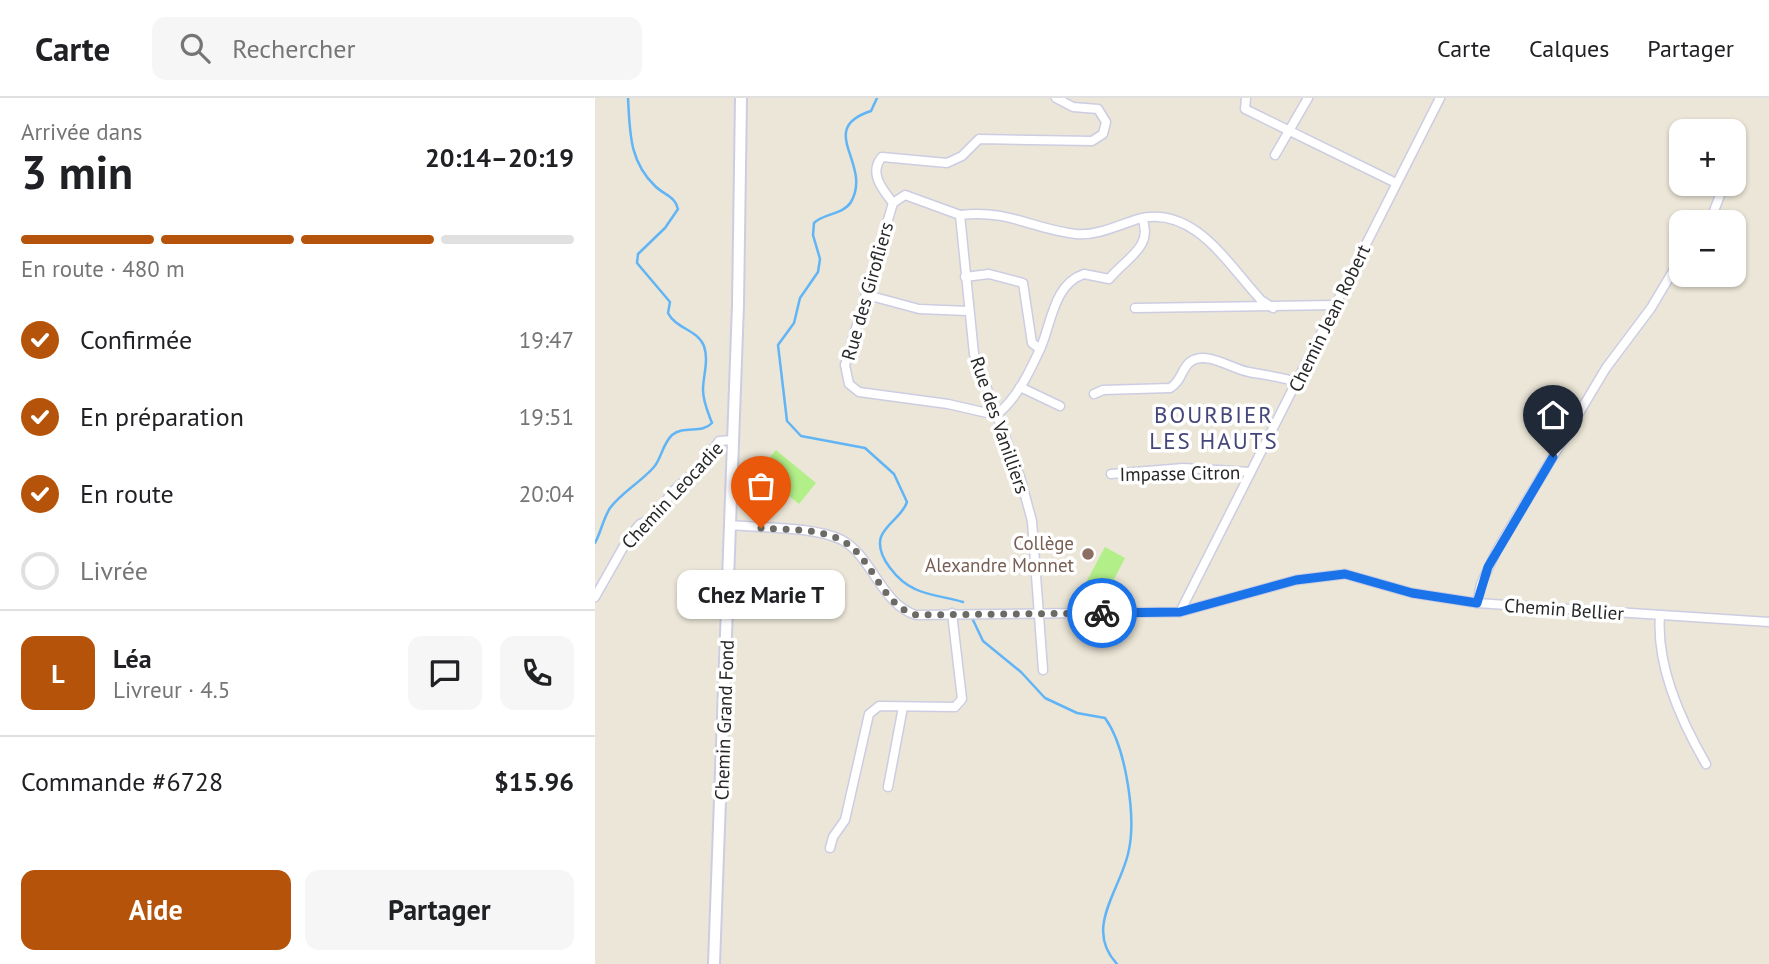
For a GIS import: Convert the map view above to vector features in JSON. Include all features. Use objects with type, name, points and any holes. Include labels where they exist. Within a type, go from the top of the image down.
[{"type":"street","name":"Chemin Grand Fond","points":[[714,964],[733,440],[741,98]]},
{"type":"street","points":[[893,203],[880,186],[876,173],[882,157],[947,163],[962,156],[979,139],[1092,141],[1104,134],[1106,122],[1098,109],[1073,107],[1056,98]]},
{"type":"street","points":[[1246,98],[1245,109],[1396,183]]},
{"type":"street","points":[[1275,155],[1308,98]]},
{"type":"street","name":"Chemin Jean Robert","points":[[1180,612],[1440,98]]},
{"type":"street","name":"Rue des Girofliers","points":[[960,215],[911,196],[901,196],[893,203],[845,365],[849,384],[868,395],[928,401],[996,415]]},
{"type":"street","points":[[960,215],[997,214],[1082,234],[1142,218],[1168,218],[1195,228],[1261,300],[1273,308]]},
{"type":"street","name":"Rue des Vanilliers","points":[[960,215],[968,311],[976,362],[1020,477],[1032,521],[1043,670]]},
{"type":"street","points":[[996,415],[1020,387],[1040,349],[1063,288],[1084,274],[1109,279],[1145,240],[1147,231],[1142,218]]},
{"type":"street","points":[[965,277],[989,274],[1023,283],[1032,343],[1040,349]]},
{"type":"street","points":[[1477,603],[1488,567],[1511,527],[1606,368],[1651,308],[1669,278]]},
{"type":"street","points":[[867,295],[926,310],[968,311]]},
{"type":"street","points":[[1135,308],[1336,305]]},
{"type":"street","points":[[1094,394],[1103,390],[1170,388],[1179,382],[1187,365],[1198,359],[1219,361],[1247,372],[1297,382]]},
{"type":"street","points":[[1020,387],[1060,406]]},
{"type":"street","name":"Chemin Leocadie","points":[[595,597],[637,527],[659,515],[670,494],[702,466],[719,441],[733,440]]},
{"type":"street","name":"Impasse Citron","points":[[1111,474],[1183,468],[1250,471]]},
{"type":"street","name":"Chemin Bellier","points":[[730,525],[815,533],[843,540],[906,612],[916,615],[1180,612],[1296,580],[1345,574],[1412,593],[1477,603],[1769,622]]},
{"type":"street","points":[[830,848],[833,837],[845,820],[869,714],[879,706],[955,707],[962,699],[952,613]]},
{"type":"street","points":[[1660,615],[1661,647],[1675,696],[1690,736],[1706,764]]},
{"type":"street","points":[[888,787],[903,707]]},
{"type":"green space","points":[[776,450],[816,483],[799,504],[758,471]]},
{"type":"green space","points":[[1105,547],[1125,558],[1104,599],[1083,588]]},
{"type":"waterway","points":[[595,543],[610,508],[654,467],[672,435],[682,430],[703,428],[712,423],[703,394],[706,363],[704,346],[697,336],[676,323],[668,313],[670,302],[637,263],[638,254],[665,228],[678,209],[674,201],[655,186],[640,166],[629,123],[628,98]]},
{"type":"waterway","points":[[877,98],[871,111],[855,119],[847,127],[846,138],[856,174],[856,188],[848,206],[814,223],[813,235],[820,259],[818,272],[800,298],[794,323],[778,345],[787,421],[801,436],[865,448],[894,474],[907,502],[881,537],[880,544],[885,560],[909,586],[963,602]]},
{"type":"waterway","points":[[973,620],[983,641],[1021,672],[1045,698],[1077,713],[1105,718],[1119,747],[1128,784],[1130,839],[1124,868],[1104,924],[1108,951],[1117,964]]},
{"type":"way so far","points":[[761,528],[815,533],[843,540],[895,603],[906,612],[916,615],[1102,613]]},
{"type":"place","name":"Chez Marie T","points":[[761,528]]},
{"type":"place","name":"Collège Alexandre Monnet","points":[[1088,554]]},
{"type":"district","name":"BOURBIER LES HAUTS","points":[[1214,428]]},
{"type":"route","points":[[1102,613],[1180,612],[1296,580],[1345,574],[1360,576],[1412,593],[1477,603],[1488,567],[1553,457]]}]
